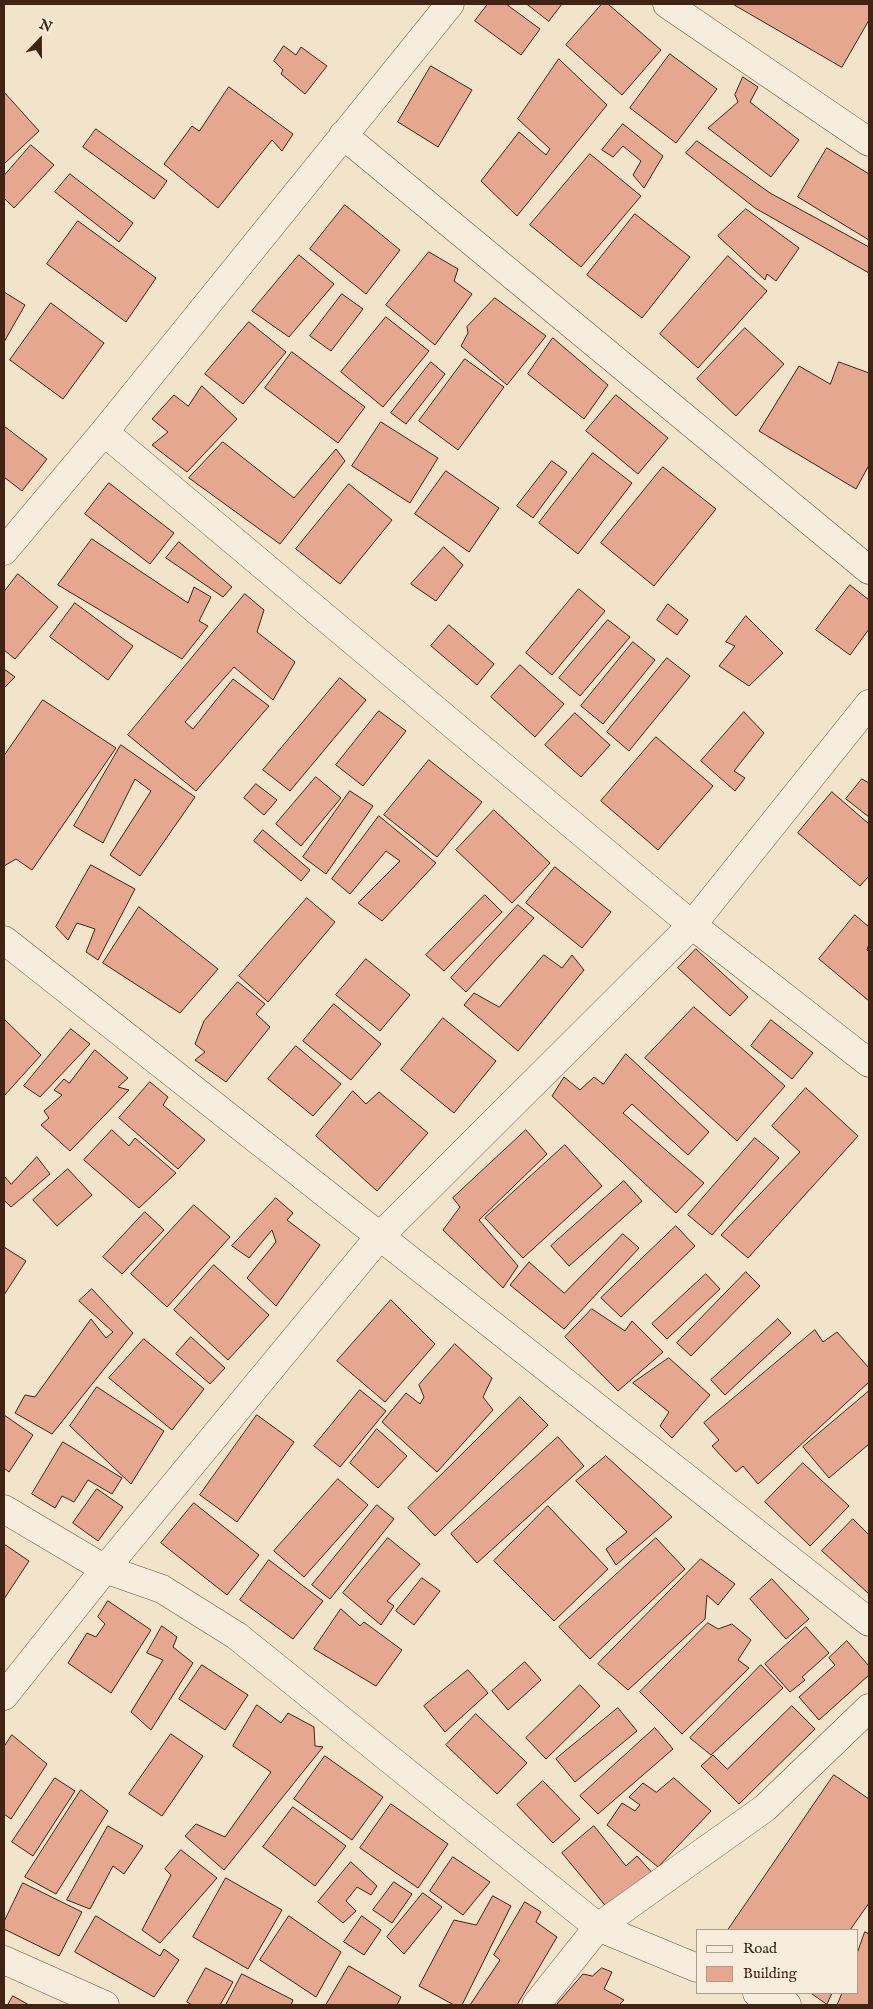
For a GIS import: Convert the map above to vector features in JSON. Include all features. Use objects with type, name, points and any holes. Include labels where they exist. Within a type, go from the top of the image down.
[{"type":"street","points":[[7,540],[104,432],[450,4]]},
{"type":"street","points":[[667,4],[869,142]]},
{"type":"street","points":[[343,135],[869,570]]},
{"type":"street","points":[[104,432],[692,925],[869,1062]]},
{"type":"street","points":[[4,1696],[105,1569],[380,1236],[692,925],[869,704]]},
{"type":"street","points":[[4,940],[869,1622]]},
{"type":"street","points":[[4,1509],[105,1569],[162,1589],[237,1636],[598,1927],[696,1968]]},
{"type":"street","points":[[536,2005],[598,1927],[765,1808],[869,1708]]},
{"type":"street","points":[[4,1960],[104,2005]]},
{"type":"street","points":[[760,1994],[787,2005]]},
{"type":"building","points":[[488,4],[506,4],[540,29],[521,55],[475,21]]},
{"type":"building","points":[[527,4],[562,4],[549,21]]},
{"type":"building","points":[[602,4],[608,4],[661,50],[622,95],[566,45]]},
{"type":"building","points":[[733,4],[869,4],[869,20],[842,67]]},
{"type":"building","points":[[284,46],[296,55],[301,47],[327,66],[305,94],[281,74],[283,70],[274,61]]},
{"type":"building","points":[[670,54],[717,89],[676,143],[630,108]]},
{"type":"building","points":[[559,59],[607,105],[517,216],[481,181],[519,132],[546,155],[550,149],[518,119]]},
{"type":"building","points":[[431,66],[472,90],[438,147],[398,122]]},
{"type":"building","points":[[743,77],[758,87],[750,102],[799,140],[771,177],[708,128],[738,102],[735,95]]},
{"type":"building","points":[[229,87],[293,134],[282,151],[272,140],[218,208],[164,164],[192,126],[199,131]]},
{"type":"building","points":[[4,92],[39,131],[4,164]]},
{"type":"building","points":[[623,124],[663,156],[644,188],[633,175],[641,161],[623,146],[613,157],[602,150]]},
{"type":"building","points":[[96,129],[167,181],[154,199],[83,147]]},
{"type":"building","points":[[697,141],[770,193],[869,247],[869,273],[755,208],[686,153]]},
{"type":"building","points":[[31,145],[54,165],[14,208],[4,198],[4,176]]},
{"type":"building","points":[[827,148],[869,174],[869,240],[798,197]]},
{"type":"building","points":[[590,154],[641,196],[581,267],[530,225]]},
{"type":"building","points":[[70,174],[133,223],[119,242],[55,192]]},
{"type":"building","points":[[345,205],[400,250],[366,294],[310,249]]},
{"type":"building","points":[[746,209],[799,248],[776,281],[767,274],[765,280],[718,236]]},
{"type":"building","points":[[635,214],[690,257],[642,318],[587,275]]},
{"type":"building","points":[[78,221],[156,278],[126,322],[47,264]]},
{"type":"building","points":[[429,252],[458,269],[454,281],[472,294],[435,345],[386,305]]},
{"type":"building","points":[[299,255],[334,284],[289,337],[252,311]]},
{"type":"building","points":[[728,256],[767,291],[698,368],[660,334]]},
{"type":"building","points":[[4,292],[25,305],[4,342]]},
{"type":"building","points":[[342,294],[363,309],[331,351],[310,336]]},
{"type":"building","points":[[495,298],[546,336],[507,385],[461,346],[468,333],[467,327]]},
{"type":"building","points":[[51,303],[104,343],[63,399],[10,360]]},
{"type":"building","points":[[386,317],[429,351],[383,407],[341,372]]},
{"type":"building","points":[[249,322],[286,352],[243,404],[205,374]]},
{"type":"building","points":[[745,328],[784,364],[736,416],[697,379]]},
{"type":"building","points":[[553,338],[608,385],[584,419],[528,374]]},
{"type":"building","points":[[292,352],[365,407],[338,443],[265,388]]},
{"type":"building","points":[[465,359],[504,387],[458,450],[419,421]]},
{"type":"building","points":[[431,362],[445,374],[406,424],[391,413]]},
{"type":"building","points":[[839,362],[869,373],[869,465],[856,489],[759,431],[799,366],[830,384]]},
{"type":"building","points":[[202,386],[237,419],[187,472],[152,445],[168,432],[152,419],[174,395],[188,406]]},
{"type":"building","points":[[616,395],[668,438],[638,474],[586,431]]},
{"type":"building","points":[[381,422],[438,458],[410,503],[352,466]]},
{"type":"building","points":[[4,426],[47,459],[22,491],[4,477]]},
{"type":"building","points":[[223,442],[294,498],[336,449],[345,461],[280,544],[189,478]]},
{"type":"building","points":[[593,453],[632,483],[578,554],[539,523]]},
{"type":"building","points":[[552,461],[567,472],[533,518],[517,506]]},
{"type":"building","points":[[663,467],[716,509],[654,586],[601,543]]},
{"type":"building","points":[[446,471],[499,508],[469,552],[415,514]]},
{"type":"building","points":[[109,483],[174,533],[150,564],[85,514]]},
{"type":"building","points":[[349,484],[392,520],[340,584],[296,549]]},
{"type":"building","points":[[92,539],[188,603],[194,587],[211,597],[199,621],[208,626],[182,659],[58,585]]},
{"type":"building","points":[[179,542],[232,587],[223,597],[166,558]]},
{"type":"building","points":[[444,547],[463,565],[436,601],[411,584]]},
{"type":"building","points":[[18,574],[58,607],[15,659],[4,650],[4,592]]},
{"type":"building","points":[[850,585],[869,600],[869,629],[850,655],[816,630]]},
{"type":"building","points":[[579,589],[605,611],[552,675],[526,653]]},
{"type":"building","points":[[245,594],[264,610],[257,632],[295,662],[273,700],[234,667],[185,722],[193,729],[233,679],[269,706],[196,791],[128,735]]},
{"type":"building","points":[[75,603],[133,646],[108,680],[50,637]]},
{"type":"building","points":[[668,604],[688,620],[677,635],[657,620]]},
{"type":"building","points":[[746,616],[783,653],[749,686],[719,666],[735,646],[726,642]]},
{"type":"building","points":[[608,620],[630,637],[580,696],[559,678]]},
{"type":"building","points":[[449,625],[494,664],[477,685],[431,646]]},
{"type":"building","points":[[633,642],[655,660],[603,724],[581,706]]},
{"type":"building","points":[[667,658],[690,676],[629,751],[607,732]]},
{"type":"building","points":[[520,665],[564,704],[535,737],[491,697]]},
{"type":"building","points":[[4,669],[15,677],[4,688]]},
{"type":"building","points":[[340,678],[366,700],[290,791],[263,770]]},
{"type":"building","points":[[43,700],[116,748],[32,870],[16,859],[4,866],[4,756]]},
{"type":"building","points":[[379,711],[406,731],[363,786],[336,765]]},
{"type":"building","points":[[744,712],[764,733],[734,771],[745,778],[735,791],[701,761]]},
{"type":"building","points":[[575,713],[610,745],[581,777],[545,745]]},
{"type":"building","points":[[656,737],[713,786],[658,850],[601,801]]},
{"type":"building","points":[[121,745],[195,797],[140,876],[110,855],[151,791],[135,779],[103,843],[74,826]]},
{"type":"building","points":[[429,760],[482,802],[437,857],[384,815]]},
{"type":"building","points":[[316,777],[341,798],[301,846],[276,824]]},
{"type":"building","points":[[862,779],[869,783],[869,817],[846,799]]},
{"type":"building","points":[[256,784],[277,800],[264,815],[244,798]]},
{"type":"building","points":[[350,791],[373,806],[326,874],[303,857]]},
{"type":"building","points":[[832,792],[869,824],[869,876],[860,886],[798,833]]},
{"type":"building","points":[[494,810],[550,863],[512,903],[456,850]]},
{"type":"building","points":[[379,816],[436,863],[382,921],[358,903],[400,861],[386,851],[350,894],[332,879]]},
{"type":"building","points":[[263,830],[310,870],[301,881],[254,841]]},
{"type":"building","points":[[91,865],[135,889],[98,960],[86,952],[95,929],[77,923],[68,940],[56,927]]},
{"type":"building","points":[[555,867],[611,912],[582,948],[526,903]]},
{"type":"building","points":[[485,895],[502,912],[444,971],[426,955]]},
{"type":"building","points":[[307,898],[335,922],[268,1002],[239,976]]},
{"type":"building","points":[[518,905],[534,918],[466,992],[451,978]]},
{"type":"building","points":[[139,907],[218,969],[180,1013],[103,963]]},
{"type":"building","points":[[855,915],[869,927],[867,950],[869,952],[869,1001],[819,959]]},
{"type":"building","points":[[696,949],[748,997],[730,1016],[678,968]]},
{"type":"building","points":[[544,955],[562,968],[572,955],[584,970],[518,1051],[464,1005],[474,993],[499,1007]]},
{"type":"building","points":[[366,959],[410,995],[380,1031],[336,995]]},
{"type":"building","points":[[238,982],[265,1004],[256,1014],[270,1027],[226,1082],[195,1060],[205,1052],[195,1044],[204,1021]]},
{"type":"building","points":[[334,1004],[381,1044],[351,1080],[303,1041]]},
{"type":"building","points":[[694,1007],[785,1086],[737,1141],[645,1058]]},
{"type":"building","points":[[443,1018],[496,1061],[454,1113],[401,1070]]},
{"type":"building","points":[[4,1019],[41,1055],[4,1096]]},
{"type":"building","points":[[771,1020],[813,1053],[792,1079],[751,1046]]},
{"type":"building","points":[[71,1029],[90,1044],[40,1097],[24,1086]]},
{"type":"building","points":[[296,1046],[341,1084],[313,1116],[268,1079]]},
{"type":"building","points":[[95,1050],[128,1078],[118,1087],[129,1090],[70,1151],[41,1125],[49,1118],[44,1111],[62,1095],[54,1090],[64,1079],[69,1083]]},
{"type":"building","points":[[626,1054],[709,1132],[688,1155],[632,1104],[623,1113],[704,1183],[676,1213],[552,1096],[564,1077],[580,1090],[594,1077],[603,1084]]},
{"type":"building","points":[[150,1082],[168,1097],[163,1105],[205,1140],[178,1169],[119,1118]]},
{"type":"building","points":[[806,1088],[858,1136],[748,1258],[721,1235],[800,1152],[772,1126]]},
{"type":"building","points":[[353,1091],[366,1104],[379,1092],[428,1133],[377,1191],[316,1136]]},
{"type":"building","points":[[112,1130],[129,1146],[135,1138],[176,1173],[139,1208],[84,1160]]},
{"type":"building","points":[[526,1130],[547,1154],[479,1220],[518,1266],[503,1288],[443,1230],[460,1207],[453,1198]]},
{"type":"building","points":[[755,1138],[779,1158],[712,1235],[688,1215]]},
{"type":"building","points":[[565,1145],[602,1186],[523,1258],[485,1218]]},
{"type":"building","points":[[37,1157],[50,1174],[11,1207],[4,1200],[4,1176],[11,1184]]},
{"type":"building","points":[[68,1169],[92,1195],[57,1226],[33,1200]]},
{"type":"building","points":[[624,1181],[642,1201],[569,1266],[551,1246]]},
{"type":"building","points":[[276,1198],[293,1213],[287,1220],[320,1245],[276,1306],[247,1278],[276,1242],[272,1230],[249,1258],[232,1246]]},
{"type":"building","points":[[194,1205],[230,1237],[167,1307],[131,1274]]},
{"type":"building","points":[[145,1212],[164,1230],[122,1274],[103,1257]]},
{"type":"building","points":[[676,1226],[695,1246],[621,1317],[601,1298]]},
{"type":"building","points":[[623,1234],[639,1248],[564,1329],[510,1285],[529,1262],[564,1293]]},
{"type":"building","points":[[4,1247],[26,1261],[4,1295]]},
{"type":"building","points":[[214,1265],[269,1315],[228,1360],[174,1310]]},
{"type":"building","points":[[746,1272],[760,1286],[691,1356],[677,1343]]},
{"type":"building","points":[[706,1274],[720,1289],[667,1339],[652,1324]]},
{"type":"building","points":[[92,1289],[133,1333],[52,1434],[15,1413],[25,1395],[35,1397],[91,1319],[106,1338],[113,1332],[79,1301]]},
{"type":"building","points":[[391,1300],[435,1344],[385,1402],[337,1361]]},
{"type":"building","points":[[592,1309],[625,1331],[632,1321],[663,1352],[618,1391],[565,1337]]},
{"type":"building","points":[[778,1319],[791,1333],[725,1395],[711,1380]]},
{"type":"building","points":[[815,1330],[823,1342],[837,1332],[869,1368],[869,1382],[758,1484],[743,1466],[736,1472],[712,1446],[719,1440],[704,1423]]},
{"type":"building","points":[[191,1337],[225,1368],[210,1384],[176,1354]]},
{"type":"building","points":[[144,1339],[204,1389],[172,1430],[109,1378]]},
{"type":"building","points":[[455,1344],[492,1378],[483,1397],[493,1410],[437,1472],[382,1422],[406,1393],[420,1404],[424,1397],[419,1385]]},
{"type":"building","points":[[669,1358],[710,1395],[672,1438],[660,1426],[669,1412],[633,1383]]},
{"type":"building","points":[[97,1387],[164,1431],[131,1484],[70,1426]]},
{"type":"building","points":[[360,1390],[386,1411],[340,1467],[314,1446]]},
{"type":"building","points":[[869,1391],[869,1444],[829,1478],[803,1447]]},
{"type":"building","points":[[520,1397],[548,1425],[435,1536],[408,1508]]},
{"type":"building","points":[[4,1415],[33,1435],[9,1472],[4,1468]]},
{"type":"building","points":[[257,1415],[294,1442],[237,1522],[200,1495]]},
{"type":"building","points":[[377,1429],[407,1456],[378,1488],[350,1463]]},
{"type":"building","points":[[558,1437],[584,1466],[477,1563],[451,1534]]},
{"type":"building","points":[[63,1442],[122,1478],[112,1494],[88,1480],[74,1502],[62,1496],[55,1508],[32,1494]]},
{"type":"building","points":[[606,1456],[672,1517],[616,1565],[606,1549],[627,1532],[576,1481]]},
{"type":"building","points":[[803,1463],[849,1506],[810,1546],[765,1502]]},
{"type":"building","points":[[338,1479],[368,1505],[304,1577],[274,1551]]},
{"type":"building","points":[[97,1489],[123,1507],[98,1541],[73,1523]]},
{"type":"building","points":[[194,1503],[259,1555],[227,1595],[161,1543]]},
{"type":"building","points":[[377,1505],[394,1519],[330,1599],[312,1585]]},
{"type":"building","points":[[548,1506],[608,1569],[554,1621],[494,1561]]},
{"type":"building","points":[[853,1519],[869,1535],[869,1594],[822,1551]]},
{"type":"building","points":[[388,1538],[420,1564],[387,1601],[394,1606],[381,1625],[343,1593]]},
{"type":"building","points":[[656,1538],[685,1569],[590,1659],[559,1627]]},
{"type":"building","points":[[4,1544],[29,1561],[4,1599]]},
{"type":"building","points":[[701,1559],[735,1584],[718,1605],[707,1595],[705,1619],[628,1690],[598,1664]]},
{"type":"building","points":[[269,1560],[323,1601],[293,1639],[240,1600]]},
{"type":"building","points":[[422,1578],[440,1591],[414,1625],[396,1611]]},
{"type":"building","points":[[772,1579],[809,1619],[786,1639],[750,1599]]},
{"type":"building","points":[[108,1601],[151,1630],[111,1693],[68,1663],[87,1633],[96,1637],[105,1624],[98,1617]]},
{"type":"building","points":[[341,1609],[360,1626],[364,1622],[402,1650],[376,1686],[314,1649]]},
{"type":"building","points":[[708,1623],[718,1629],[732,1624],[751,1640],[738,1660],[749,1668],[682,1734],[640,1692]]},
{"type":"building","points":[[162,1626],[177,1637],[173,1647],[193,1663],[151,1730],[131,1712],[163,1660],[147,1653]]},
{"type":"building","points":[[806,1627],[829,1653],[802,1677],[805,1680],[790,1692],[765,1664]]},
{"type":"building","points":[[847,1641],[869,1666],[869,1675],[819,1720],[799,1697],[835,1665],[829,1658]]},
{"type":"building","points":[[525,1662],[541,1680],[508,1710],[492,1691]]},
{"type":"building","points":[[202,1665],[248,1695],[225,1730],[179,1699]]},
{"type":"building","points":[[761,1665],[783,1688],[711,1755],[690,1738]]},
{"type":"building","points":[[468,1670],[488,1693],[445,1732],[424,1706]]},
{"type":"building","points":[[580,1685],[600,1706],[546,1759],[526,1738]]},
{"type":"building","points":[[257,1705],[281,1723],[288,1713],[314,1727],[315,1746],[323,1747],[224,1870],[185,1836],[196,1824],[225,1837],[271,1772],[233,1746]]},
{"type":"building","points":[[792,1706],[815,1729],[739,1804],[701,1766],[713,1755],[727,1769]]},
{"type":"building","points":[[618,1708],[637,1731],[575,1782],[556,1759]]},
{"type":"building","points":[[476,1714],[527,1763],[497,1794],[446,1745]]},
{"type":"building","points":[[655,1728],[673,1749],[598,1814],[580,1796]]},
{"type":"building","points":[[171,1734],[203,1756],[162,1816],[129,1794]]},
{"type":"building","points":[[12,1735],[47,1764],[11,1819],[4,1814],[4,1747]]},
{"type":"building","points":[[325,1756],[383,1797],[352,1840],[294,1799]]},
{"type":"building","points":[[834,1775],[869,1799],[869,1903],[851,1929],[729,1929]]},
{"type":"building","points":[[55,1778],[75,1791],[33,1856],[12,1842]]},
{"type":"building","points":[[674,1778],[711,1811],[658,1867],[607,1825],[622,1803],[635,1811],[640,1805],[629,1797],[643,1783],[656,1792]]},
{"type":"building","points":[[543,1781],[580,1819],[553,1843],[517,1805]]},
{"type":"building","points":[[81,1790],[108,1811],[56,1894],[25,1877]]},
{"type":"building","points":[[391,1804],[448,1844],[418,1888],[360,1848]]},
{"type":"building","points":[[293,1807],[346,1846],[315,1886],[263,1847]]},
{"type":"building","points":[[108,1826],[143,1846],[124,1874],[113,1866],[90,1909],[67,1900]]},
{"type":"building","points":[[594,1826],[626,1866],[637,1856],[656,1877],[609,1910],[562,1853]]},
{"type":"building","points":[[181,1850],[217,1878],[160,1943],[142,1930],[171,1875],[165,1869]]},
{"type":"building","points":[[453,1857],[490,1882],[463,1915],[430,1891]]},
{"type":"building","points":[[351,1862],[377,1886],[371,1895],[357,1887],[346,1901],[356,1911],[343,1923],[318,1902]]},
{"type":"building","points":[[226,1878],[282,1910],[248,1969],[193,1937]]},
{"type":"building","points":[[394,1882],[412,1894],[392,1923],[373,1910]]},
{"type":"building","points":[[23,1883],[82,1912],[59,1956],[4,1929],[4,1922]]},
{"type":"building","points":[[423,1893],[442,1907],[404,1954],[387,1937]]},
{"type":"building","points":[[493,1896],[511,1906],[462,2005],[454,2005],[419,1986],[454,1920],[476,1925]]},
{"type":"building","points":[[525,1902],[541,1912],[536,1922],[557,1937],[517,2005],[470,2005],[500,1960],[494,1955]]},
{"type":"building","points":[[96,1916],[160,1956],[164,1949],[179,1960],[154,1997],[75,1952]]},
{"type":"building","points":[[289,1916],[341,1952],[316,1997],[260,1960]]},
{"type":"building","points":[[362,1916],[381,1930],[364,1955],[344,1942]]},
{"type":"building","points":[[865,1932],[869,1934],[869,2005],[837,2005],[842,1994],[858,1994],[858,1951]]},
{"type":"building","points":[[349,1966],[401,1997],[397,2005],[326,2005]]},
{"type":"building","points":[[206,1968],[233,1982],[220,2005],[192,2005],[187,2002]]},
{"type":"building","points":[[602,1968],[612,1972],[604,1989],[624,2000],[619,2005],[556,2005],[583,1974],[592,1976]]},
{"type":"building","points":[[242,1974],[293,2000],[291,2005],[226,2005]]},
{"type":"building","points":[[812,1994],[832,1994],[827,2004]]},
{"type":"building","points":[[13,1996],[29,2005],[8,2005]]}]
